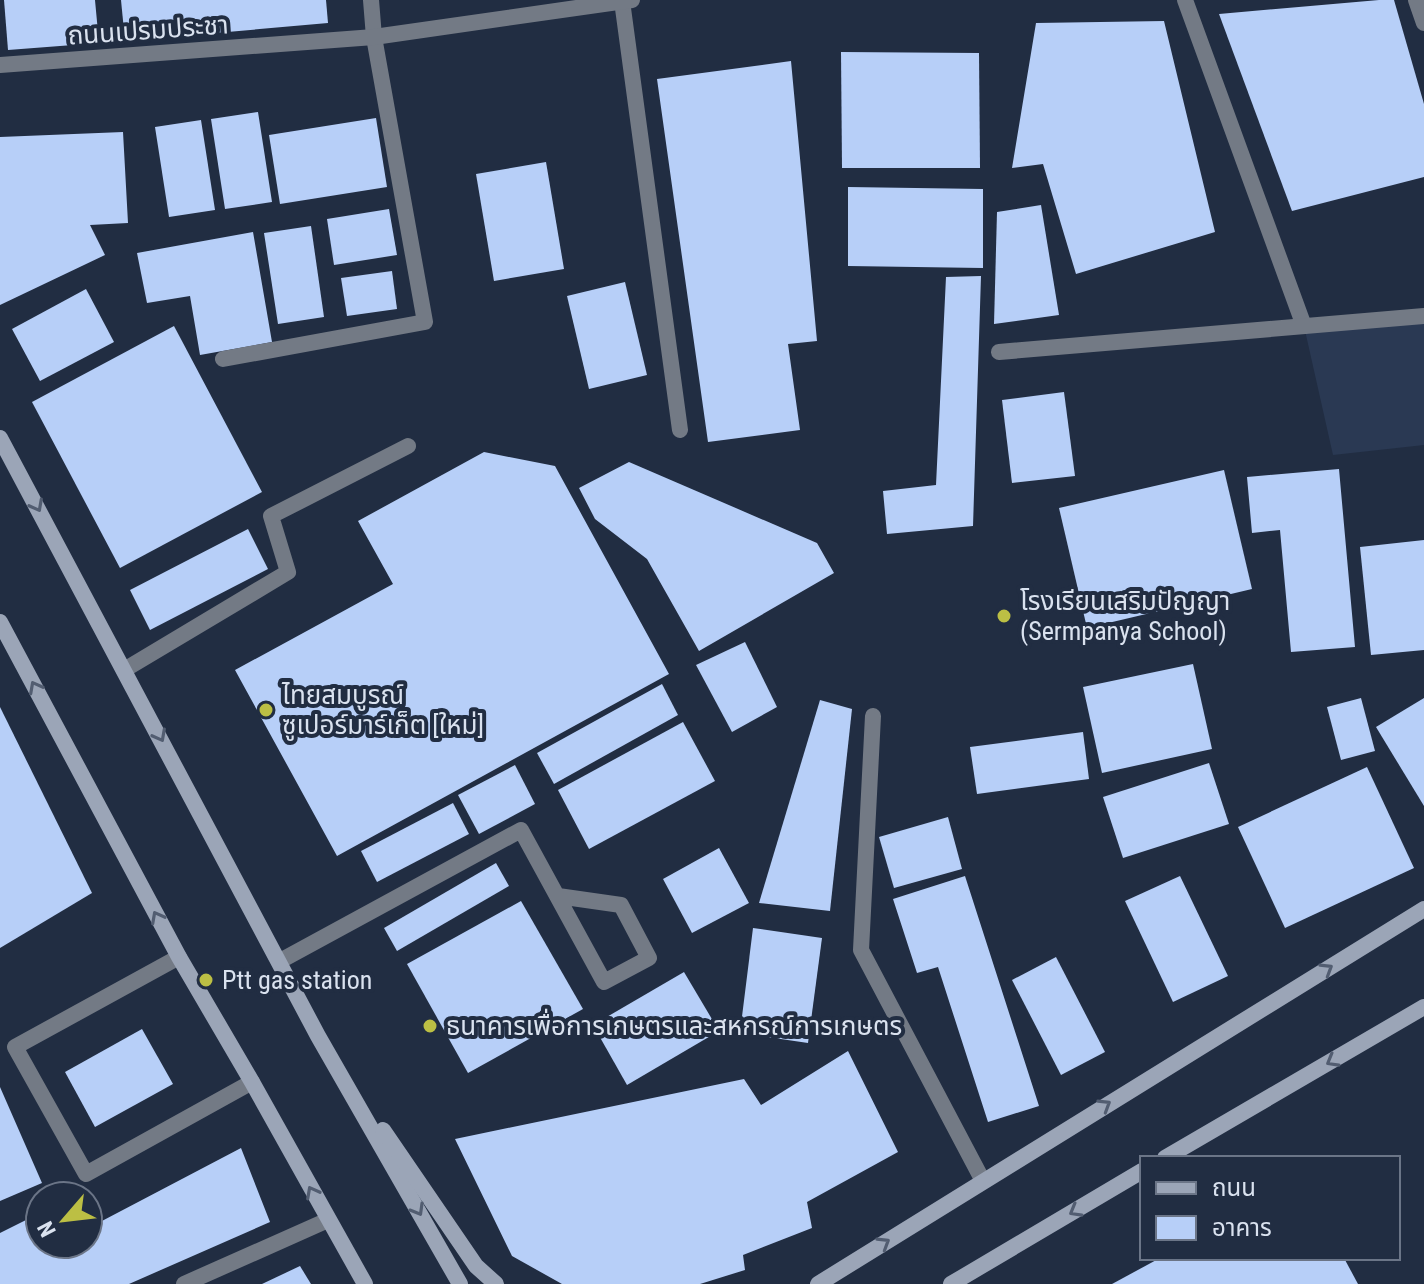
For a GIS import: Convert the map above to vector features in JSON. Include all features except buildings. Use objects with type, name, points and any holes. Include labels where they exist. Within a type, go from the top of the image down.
[{"type":"main road","points":[[0,438],[318,1036],[460,1284]]},
{"type":"main road","points":[[0,622],[179,957],[365,1284]]},
{"type":"main road","points":[[818,1284],[1424,909]]},
{"type":"main road","points":[[1168,1156],[1424,1007]]},
{"type":"main road","points":[[318,1036],[476,1266],[496,1284]]},
{"type":"main road","points":[[951,1284],[1140,1172]]},
{"type":"street","points":[[223,359],[425,322],[374,37],[371,0]]},
{"type":"street","name":"ถนนเปรมประชา","points":[[0,65],[374,37],[632,0]]},
{"type":"street","points":[[1185,0],[1304,326]]},
{"type":"street","points":[[1416,0],[1424,23]]},
{"type":"street","points":[[622,1],[680,430]]},
{"type":"street","points":[[999,352],[1424,316]]},
{"type":"street","points":[[124,670],[288,572],[271,516],[408,446]]},
{"type":"street","points":[[873,716],[861,950],[983,1181]]},
{"type":"street","points":[[280,961],[521,830],[604,982],[649,958],[621,905],[558,896]]},
{"type":"street","points":[[179,957],[15,1047],[86,1174],[252,1082]]},
{"type":"street","points":[[184,1284],[328,1220]]},
{"type":"shaded area","points":[[1424,316],[1424,445],[1333,455],[1304,326]]},
{"type":"place","name":"โรงเรียนเสริมปัญญา (Sermpanya School)","points":[[1004,616]]},
{"type":"place","name":"ไทยสมบูรณ์ ซูเปอร์มาร์เก็ต [ใหม่]","points":[[266,710]]},
{"type":"place","name":"Ptt gas station","points":[[206,980]]},
{"type":"place","name":"ธนาคารเพื่อการเกษตรและสหกรณ์การเกษตร","points":[[430,1026]]}]
